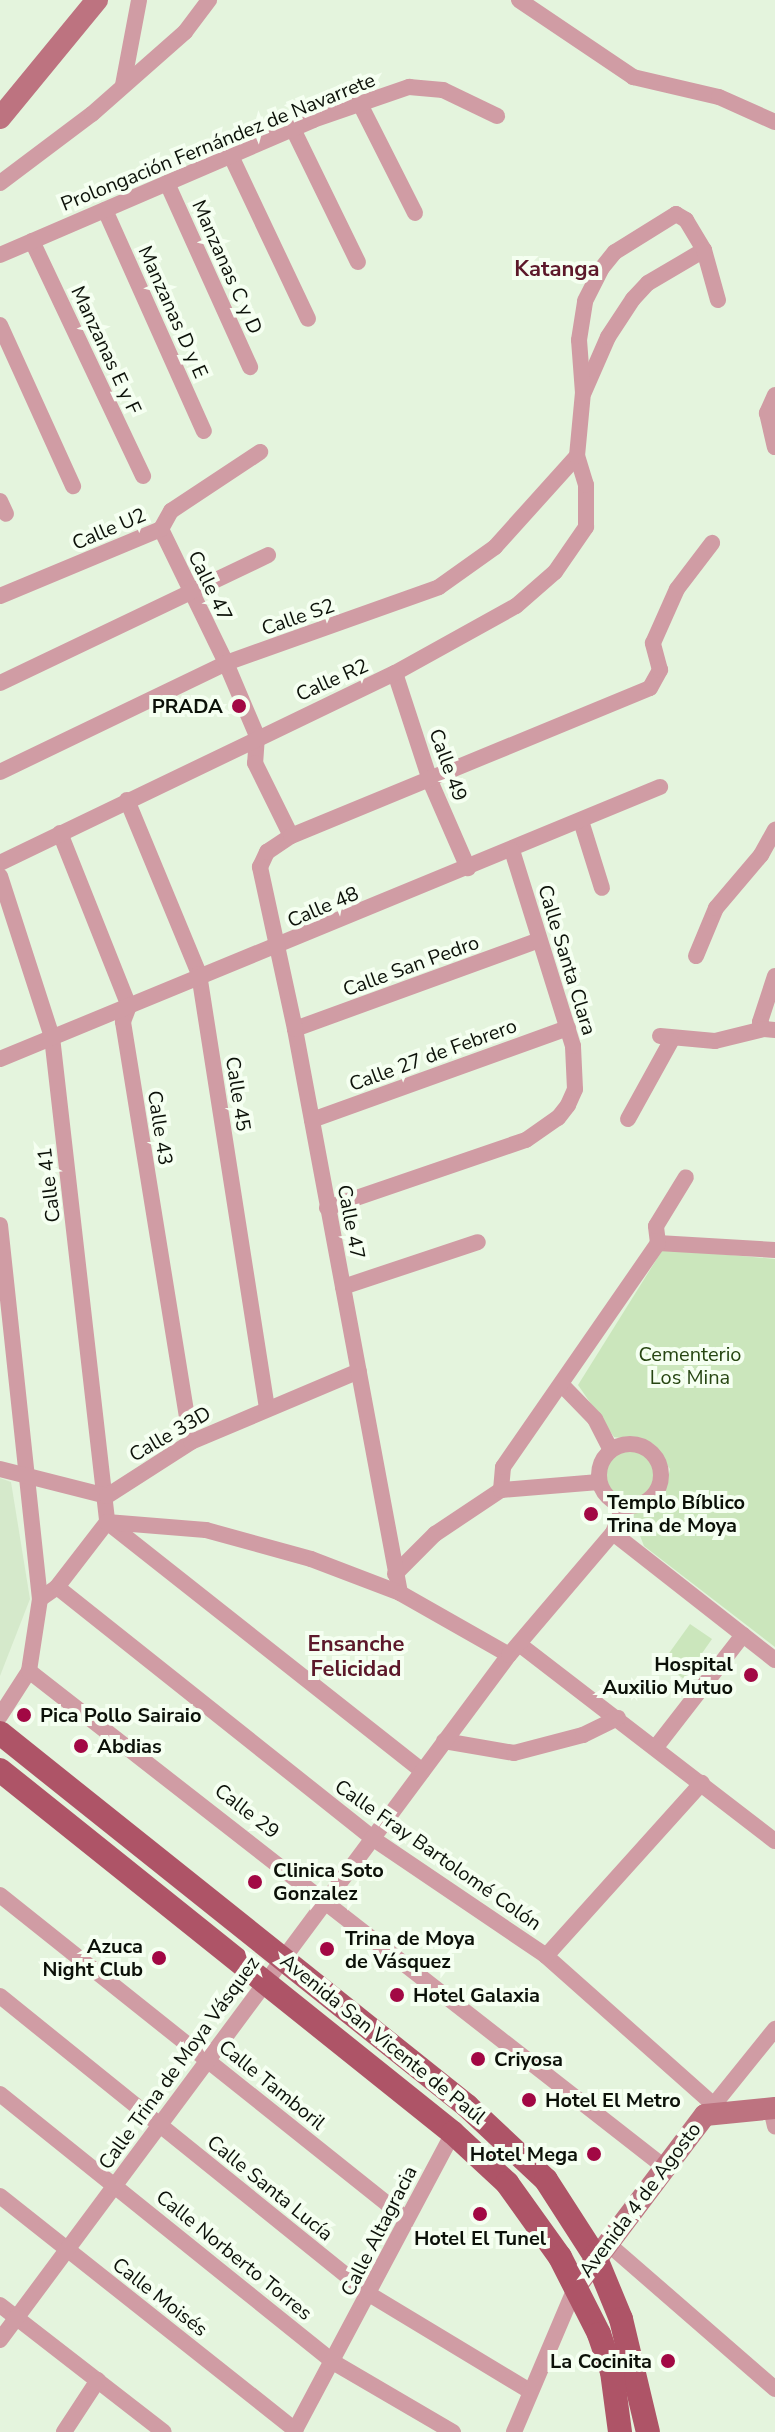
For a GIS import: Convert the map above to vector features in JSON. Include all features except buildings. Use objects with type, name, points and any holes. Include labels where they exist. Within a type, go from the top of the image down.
[{"type":"main road","points":[[0,118],[97,0]]},
{"type":"main road","name":"Avenida San Vicente de Paúl","points":[[0,1733],[509,2142],[600,2249],[632,2352],[648,2432]]},
{"type":"main road","name":"Avenida San Vicente de Paúl","points":[[0,1770],[453,2133],[507,2183],[576,2286],[612,2372],[620,2432]]},
{"type":"main road","points":[[709,2110],[774,2114]]},
{"type":"main road","name":"Avenida 4 de Agosto","points":[[576,2286],[600,2249],[709,2110]]},
{"type":"street","points":[[123,85],[139,0]]},
{"type":"street","points":[[0,183],[185,32],[209,0]]},
{"type":"street","points":[[519,0],[633,77],[719,97],[775,122]]},
{"type":"street","name":"Prolongación Fernández de Navarrete","points":[[0,255],[293,129],[409,87],[428,87],[461,96],[497,116]]},
{"type":"street","points":[[360,104],[415,213]]},
{"type":"street","points":[[293,129],[358,262]]},
{"type":"street","points":[[231,156],[308,319]]},
{"type":"street","name":"Manzanas C y D","points":[[167,183],[250,367]]},
{"type":"street","name":"Manzanas D y E","points":[[105,210],[204,431]]},
{"type":"street","points":[[583,393],[580,319],[593,283],[615,252],[676,214],[686,220],[704,250],[718,300]]},
{"type":"street","name":"Manzanas E y F","points":[[32,241],[143,476]]},
{"type":"street","points":[[583,393],[608,337],[633,299],[648,283],[704,250]]},
{"type":"street","points":[[0,325],[73,486]]},
{"type":"street","name":"Calle R2","points":[[0,863],[257,736],[395,673],[516,606],[565,560],[586,527],[586,485],[577,456],[583,393]]},
{"type":"street","points":[[775,395],[767,413],[775,447]]},
{"type":"street","name":"Calle U2","points":[[0,596],[161,529],[171,511],[260,452]]},
{"type":"street","name":"Calle S2","points":[[0,772],[226,663],[439,587],[502,540],[577,456]]},
{"type":"street","name":"Calle 47","points":[[161,529],[226,663],[257,736],[255,763],[291,836],[262,859],[276,948],[295,1029],[400,1593]]},
{"type":"street","points":[[291,836],[431,783],[650,688],[660,670],[653,643],[677,589],[712,543]]},
{"type":"street","points":[[0,683],[192,595],[268,555]]},
{"type":"street","name":"Calle 49","points":[[395,673],[431,783],[468,868]]},
{"type":"street","name":"Calle 48","points":[[0,1059],[199,974],[276,948],[660,787]]},
{"type":"street","name":"Calle 45","points":[[127,800],[199,974],[267,1406]]},
{"type":"street","points":[[581,821],[602,888]]},
{"type":"street","points":[[696,956],[716,908],[761,855],[775,830]]},
{"type":"street","name":"Calle 43","points":[[60,833],[129,1006],[123,1022],[191,1442]]},
{"type":"street","name":"Calle Santa Clara","points":[[327,1208],[526,1140],[558,1118],[575,1089],[577,1069],[568,1028],[512,850]]},
{"type":"street","name":"Calle 41","points":[[0,876],[52,1037],[107,1496],[107,1522]]},
{"type":"street","name":"Calle San Pedro","points":[[295,1029],[539,940]]},
{"type":"street","points":[[628,1119],[665,1038],[715,1041],[769,1030],[762,1010],[775,976]]},
{"type":"street","name":"Calle 27 de Febrero","points":[[312,1120],[568,1028]]},
{"type":"street","points":[[501,1490],[503,1467],[563,1386],[658,1243],[656,1226],[686,1177]]},
{"type":"street","points":[[0,1225],[40,1599],[29,1671],[0,1716]]},
{"type":"street","points":[[343,1287],[478,1242]]},
{"type":"street","points":[[658,1243],[775,1250]]},
{"type":"street","name":"Calle 33D","points":[[107,1496],[191,1442],[267,1406],[359,1371]]},
{"type":"street","points":[[563,1386],[595,1419],[611,1450]]},
{"type":"street","points":[[640,1446],[660,1468],[652,1497],[624,1505],[604,1493],[599,1482],[600,1464],[611,1450],[640,1446]]},
{"type":"street","points":[[0,1469],[27,1479],[107,1496]]},
{"type":"street","points":[[395,1574],[435,1534],[501,1490],[599,1482]]},
{"type":"street","name":"Calle Trina de Moya Vásquez","points":[[0,2340],[262,1982],[328,1899],[444,1741],[514,1649],[613,1533],[624,1505]]},
{"type":"street","points":[[40,1599],[57,1587],[107,1522]]},
{"type":"street","points":[[107,1522],[247,1539],[400,1593],[514,1649],[618,1718],[775,1841]]},
{"type":"street","points":[[107,1522],[422,1771]]},
{"type":"street","points":[[613,1533],[775,1660]]},
{"type":"street","name":"Calle Fray Bartolomé Colón","points":[[57,1587],[372,1838],[546,1956],[709,2110]]},
{"type":"street","points":[[656,1747],[743,1635]]},
{"type":"street","name":"Calle 29","points":[[29,1671],[328,1899],[663,2166]]},
{"type":"street","points":[[444,1741],[514,1753],[583,1735],[618,1718]]},
{"type":"street","points":[[546,1956],[702,1783]]},
{"type":"street","name":"Calle Tamboril","points":[[0,1895],[405,2218]]},
{"type":"street","name":"Calle Santa Lucía","points":[[0,1996],[369,2294],[530,2391]]},
{"type":"street","name":"Avenida 4 de Agosto","points":[[709,2110],[775,2029]]},
{"type":"street","name":"Calle Norberto Torres","points":[[0,2094],[333,2362],[424,2426],[453,2432]]},
{"type":"street","name":"Calle Altagracia","points":[[294,2431],[453,2133]]},
{"type":"street","name":"Calle Moisés","points":[[0,2196],[294,2431]]},
{"type":"street","points":[[600,2249],[775,2389]]},
{"type":"street","name":"Avenida 4 de Agosto","points":[[514,2432],[576,2286]]},
{"type":"street","points":[[0,2305],[164,2432]]},
{"type":"street","points":[[64,2432],[98,2380]]},
{"type":"shaded area","points":[[0,1478],[11,1482],[30,1599],[0,1676]]},
{"type":"green space","name":"Cementerio Los Mina","points":[[663,1249],[775,1259],[775,1647],[644,1546],[632,1515],[663,1498],[670,1469],[652,1443],[614,1437],[578,1385]]},
{"type":"green space","points":[[630,1447],[649,1455],[657,1474],[649,1493],[630,1501],[611,1493],[603,1474],[611,1455]]},
{"type":"green space","points":[[690,1624],[712,1639],[684,1679],[662,1663]]},
{"type":"place","name":"PRADA","points":[[239,706]]},
{"type":"place","name":"Templo Bíblico Trina de Moya","points":[[591,1514]]},
{"type":"place","name":"Hospital Auxilio Mutuo","points":[[751,1675]]},
{"type":"place","name":"Pica Pollo Sairaio","points":[[24,1715]]},
{"type":"place","name":"Abdias","points":[[81,1746]]},
{"type":"place","name":"Clinica Soto Gonzalez","points":[[255,1882]]},
{"type":"place","name":"Trina de Moya de Vásquez","points":[[327,1949]]},
{"type":"place","name":"Azuca Night Club","points":[[159,1958]]},
{"type":"place","name":"Hotel Galaxia","points":[[397,1995]]},
{"type":"place","name":"Criyosa","points":[[478,2059]]},
{"type":"place","name":"Hotel El Metro","points":[[529,2100]]},
{"type":"place","name":"Hotel Mega","points":[[594,2154]]},
{"type":"place","name":"Hotel El Tunel","points":[[480,2214]]},
{"type":"place","name":"La Cocinita","points":[[668,2361]]},
{"type":"district","name":"Katanga","points":[[557,270]]},
{"type":"district","name":"Ensanche Felicidad","points":[[356,1656]]}]
